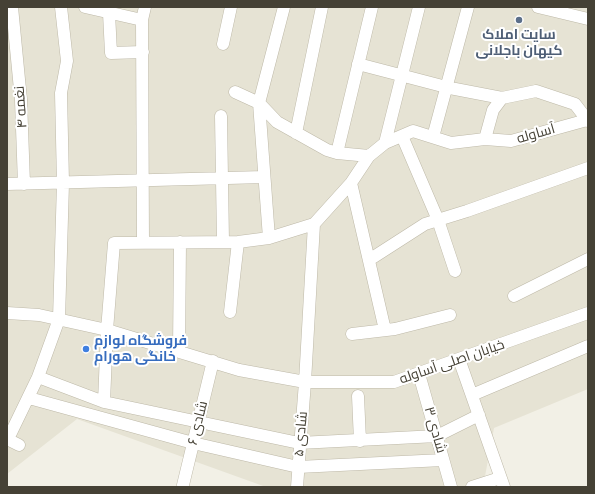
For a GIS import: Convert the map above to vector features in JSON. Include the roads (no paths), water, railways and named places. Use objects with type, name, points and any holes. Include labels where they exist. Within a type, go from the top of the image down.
[{"type":"street","name":"نغمه ۴","points":[[12,7],[21,100],[24,184]]},
{"type":"street","points":[[20,445],[8,439],[38,377],[59,319],[63,183],[60,122],[61,93],[67,61],[61,7]]},
{"type":"street","points":[[85,7],[142,20]]},
{"type":"street","points":[[143,243],[142,20],[144,7]]},
{"type":"street","points":[[223,44],[231,7]]},
{"type":"street","points":[[269,238],[259,103],[284,7]]},
{"type":"street","points":[[296,133],[322,7]]},
{"type":"street","points":[[337,153],[372,7]]},
{"type":"street","points":[[385,143],[419,7]]},
{"type":"street","points":[[433,137],[468,7]]},
{"type":"street","points":[[538,7],[588,19]]},
{"type":"street","points":[[109,13],[111,53],[143,52]]},
{"type":"street","points":[[358,64],[450,88],[502,98],[536,91],[575,104],[588,120]]},
{"type":"street","points":[[235,92],[259,103],[277,122],[327,150],[337,153],[369,156]]},
{"type":"street","points":[[484,139],[493,110],[502,98]]},
{"type":"street","points":[[221,116],[223,242]]},
{"type":"street","name":"آساوله","points":[[314,224],[351,183],[369,156],[385,143],[413,131],[452,143],[484,139],[511,141],[588,120]]},
{"type":"street","points":[[402,136],[438,220],[455,271]]},
{"type":"street","points":[[369,260],[425,224],[588,168]]},
{"type":"street","points":[[7,184],[264,177]]},
{"type":"street","points":[[351,183],[385,330]]},
{"type":"street","points":[[104,402],[107,330],[114,243],[238,242],[269,238],[314,224]]},
{"type":"street","name":"شادی ۵","points":[[297,487],[299,443],[305,382],[314,224]]},
{"type":"street","points":[[180,242],[180,352]]},
{"type":"street","points":[[230,312],[238,242]]},
{"type":"street","points":[[514,296],[588,259]]},
{"type":"street","name":"خیابان اصلی آساوله","points":[[7,313],[40,315],[107,330],[239,370],[305,382],[394,382],[588,313]]},
{"type":"street","points":[[352,334],[385,330],[450,315]]},
{"type":"street","points":[[472,395],[588,346]]},
{"type":"street","points":[[459,359],[502,482],[472,487]]},
{"type":"street","name":"شادی ۶","points":[[183,485],[213,361]]},
{"type":"street","name":"شادی ۳","points":[[419,374],[451,487]]},
{"type":"street","points":[[38,377],[104,402],[299,443],[436,436],[478,415]]},
{"type":"street","points":[[358,396],[360,441]]},
{"type":"street","points":[[28,398],[193,443],[298,467],[443,460]]},
{"type":"place","name":"سایت املاک کیهان باجلانی","points":[[519,20]]},
{"type":"place","name":"فروشگاه لوازم خانگی هورام","points":[[86,349]]}]
